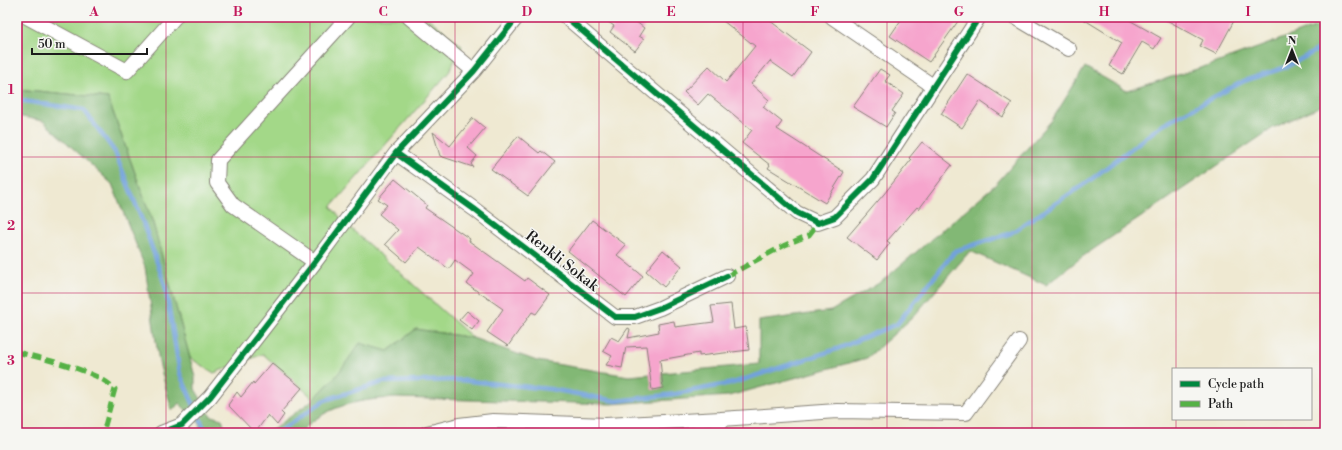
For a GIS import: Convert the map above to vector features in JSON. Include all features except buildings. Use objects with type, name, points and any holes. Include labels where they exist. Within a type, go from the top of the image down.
[{"type":"street","points":[[27,17],[127,70],[175,17]]},
{"type":"street","points":[[315,262],[233,205],[217,183],[218,160],[348,17]]},
{"type":"street","points":[[408,17],[474,71]]},
{"type":"street","points":[[161,433],[182,425],[210,396],[315,262],[396,153],[474,71],[517,17]]},
{"type":"street","points":[[566,17],[797,213],[818,223],[835,217],[873,179],[979,17]]},
{"type":"street","points":[[832,17],[933,86]]},
{"type":"street","points":[[1015,17],[1069,48]]},
{"type":"street","name":"Renkli Sokak","points":[[396,153],[474,209],[615,317],[635,317],[660,308],[727,276]]},
{"type":"street","points":[[428,433],[459,425],[605,429],[837,411],[966,413],[1019,341]]},
{"type":"street","points":[[718,433],[721,419]]},
{"type":"green space","points":[[17,17],[427,17],[462,46],[449,72],[331,207],[348,226],[473,338],[416,329],[388,351],[337,375],[314,399],[263,354],[214,373],[190,358],[153,223],[108,98],[17,89]]},
{"type":"green space","points":[[1325,23],[1325,104],[1273,128],[1082,257],[1046,285],[970,251],[913,317],[867,358],[729,396],[611,404],[396,398],[370,400],[344,405],[332,410],[310,423],[300,433],[268,433],[314,399],[337,375],[360,343],[388,351],[416,329],[473,338],[537,361],[629,376],[759,364],[759,321],[831,311],[881,282],[996,184],[1052,120],[1085,67],[1127,91],[1219,62]]},
{"type":"green space","points":[[17,89],[108,98],[153,223],[195,377],[195,389],[211,416],[222,419],[226,433],[200,433],[200,424],[179,403],[172,411],[159,362],[145,267],[112,184],[43,121],[17,116]]},
{"type":"waterway","points":[[277,433],[325,400],[383,382],[459,380],[550,389],[616,401],[675,394],[733,383],[837,349],[897,324],[955,251],[1011,233],[1089,181],[1163,124],[1244,81],[1286,67],[1325,46]]},
{"type":"waterway","points":[[17,100],[84,110],[115,152],[144,225],[165,285],[180,374],[204,428],[209,433]]},
{"type":"marked path","points":[[727,276],[785,245],[809,235],[818,223]]},
{"type":"marked path","points":[[17,352],[83,371],[107,382],[115,389],[103,433]]},
{"type":"cycle path","points":[[161,433],[182,425],[210,397],[315,262],[396,153],[474,71],[517,17]]},
{"type":"cycle path","points":[[566,17],[797,213],[818,223],[835,217],[873,179],[979,17]]},
{"type":"cycle path","points":[[396,153],[474,209],[615,317],[635,317],[660,308],[727,276]]}]
